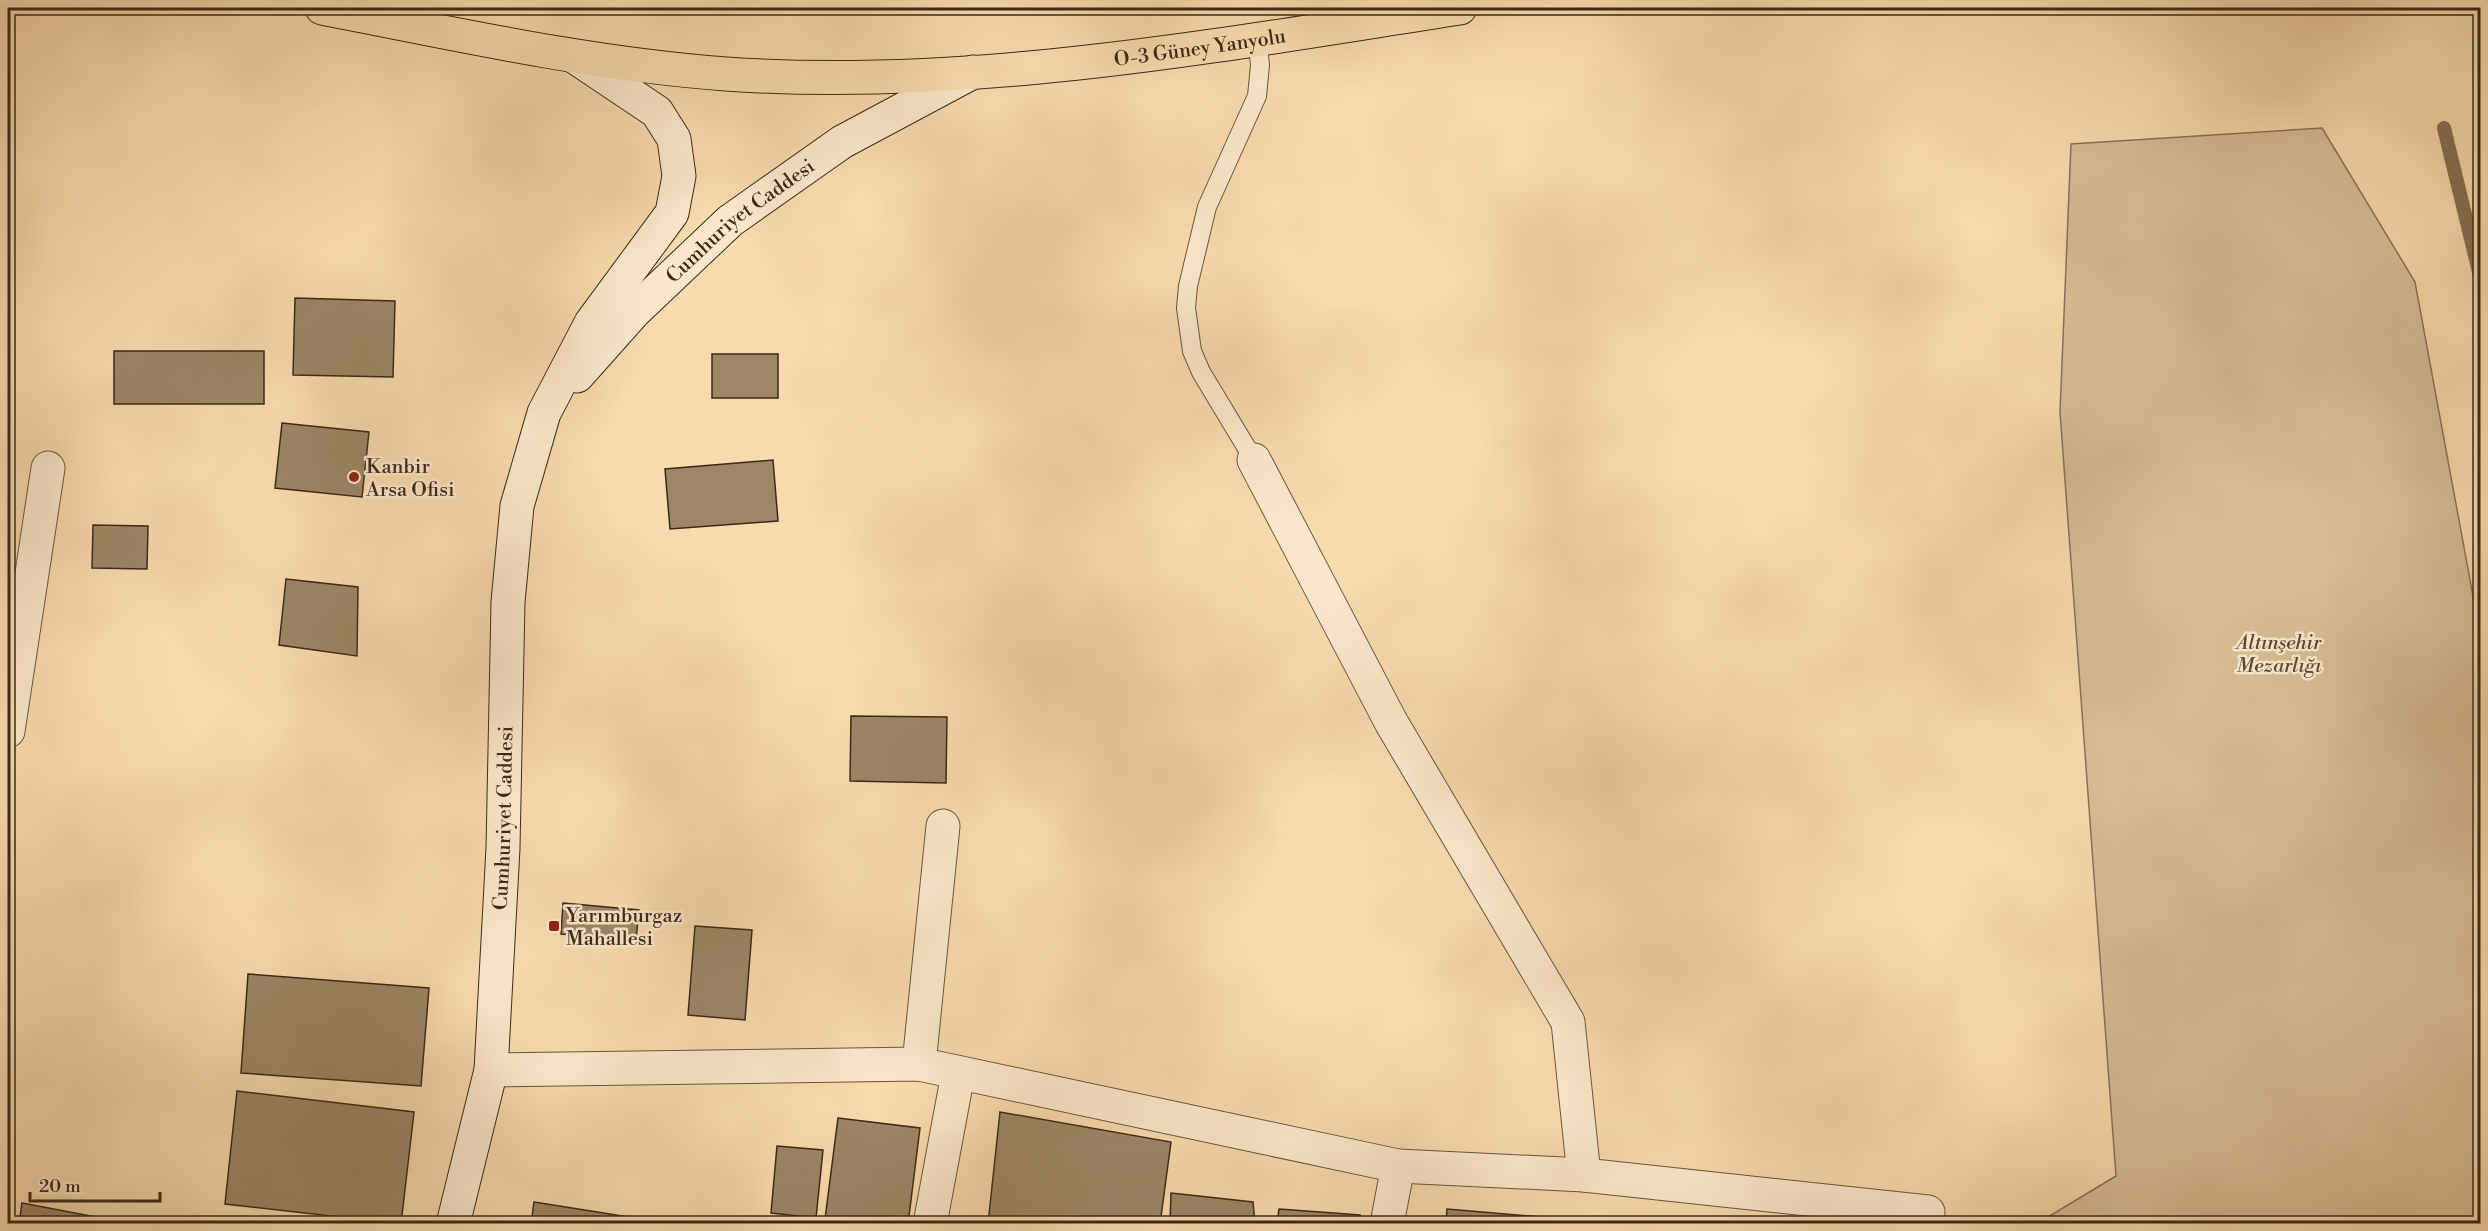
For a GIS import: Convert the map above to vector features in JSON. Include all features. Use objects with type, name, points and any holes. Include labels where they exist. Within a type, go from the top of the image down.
[{"type":"main road","name":"O-3 Güney Yanyolu","points":[[322,8],[575,57],[727,74],[845,77],[974,72],[1130,56],[1460,8]]},
{"type":"street","name":"Cumhuriyet Caddesi","points":[[453,1224],[491,1070],[503,848],[508,602],[517,506],[544,413],[591,323],[672,213],[679,176],[674,139],[657,112],[575,57]]},
{"type":"street","name":"Cumhuriyet Caddesi","points":[[544,413],[634,312],[730,220],[842,142],[974,72]]},
{"type":"street","points":[[1254,459],[1391,722],[1568,1022],[1584,1175]]},
{"type":"street","points":[[8,731],[48,468]]},
{"type":"street","points":[[919,1064],[943,826]]},
{"type":"street","points":[[491,1070],[919,1064],[957,1074],[1398,1166],[1584,1175],[1932,1218]]},
{"type":"street","points":[[930,1224],[957,1074]]},
{"type":"street","points":[[1387,1224],[1398,1166]]},
{"type":"lane","points":[[1254,459],[1201,372],[1192,351],[1186,308],[1188,286],[1207,207],[1257,96],[1260,65],[1257,38]]},
{"type":"green space","name":"Altınşehir Mezarlığı","points":[[2322,128],[2415,282],[2480,634],[2480,1223],[2038,1223],[2116,1176],[2060,412],[2071,144]]},
{"type":"building","points":[[295,298],[395,301],[393,377],[293,375]]},
{"type":"building","points":[[114,351],[264,351],[264,404],[114,404]]},
{"type":"building","points":[[712,354],[778,354],[778,398],[712,398]]},
{"type":"building","points":[[282,423],[369,432],[362,497],[275,488]]},
{"type":"building","points":[[773,460],[778,521],[670,529],[665,469]]},
{"type":"building","points":[[93,525],[148,526],[147,569],[92,568]]},
{"type":"building","points":[[286,579],[358,587],[357,656],[279,645]]},
{"type":"building","points":[[851,716],[947,717],[946,783],[850,781]]},
{"type":"building","points":[[563,903],[639,910],[636,940],[561,934]]},
{"type":"building","points":[[695,926],[752,930],[745,1020],[688,1015]]},
{"type":"building","points":[[248,974],[429,988],[421,1086],[241,1073]]},
{"type":"building","points":[[237,1091],[414,1112],[401,1224],[225,1204]]},
{"type":"building","points":[[1000,1112],[1171,1142],[1160,1224],[988,1224]]},
{"type":"building","points":[[838,1118],[920,1128],[908,1224],[865,1224],[825,1219]]},
{"type":"building","points":[[777,1146],[823,1150],[816,1218],[771,1213]]},
{"type":"building","points":[[1171,1193],[1253,1202],[1255,1224],[1170,1224]]},
{"type":"building","points":[[534,1202],[673,1224],[531,1224]]},
{"type":"building","points":[[22,1203],[133,1224],[19,1224]]},
{"type":"building","points":[[1279,1209],[1360,1215],[1358,1224],[1277,1224]]},
{"type":"building","points":[[1447,1209],[1553,1218],[1552,1224],[1446,1224]]},
{"type":"waterway","points":[[2444,128],[2480,276]]},
{"type":"place","name":"Kanbir Arsa Ofisi","points":[[354,477]]},
{"type":"place","name":"Yarımburgaz Mahallesi","points":[[554,926]]}]
